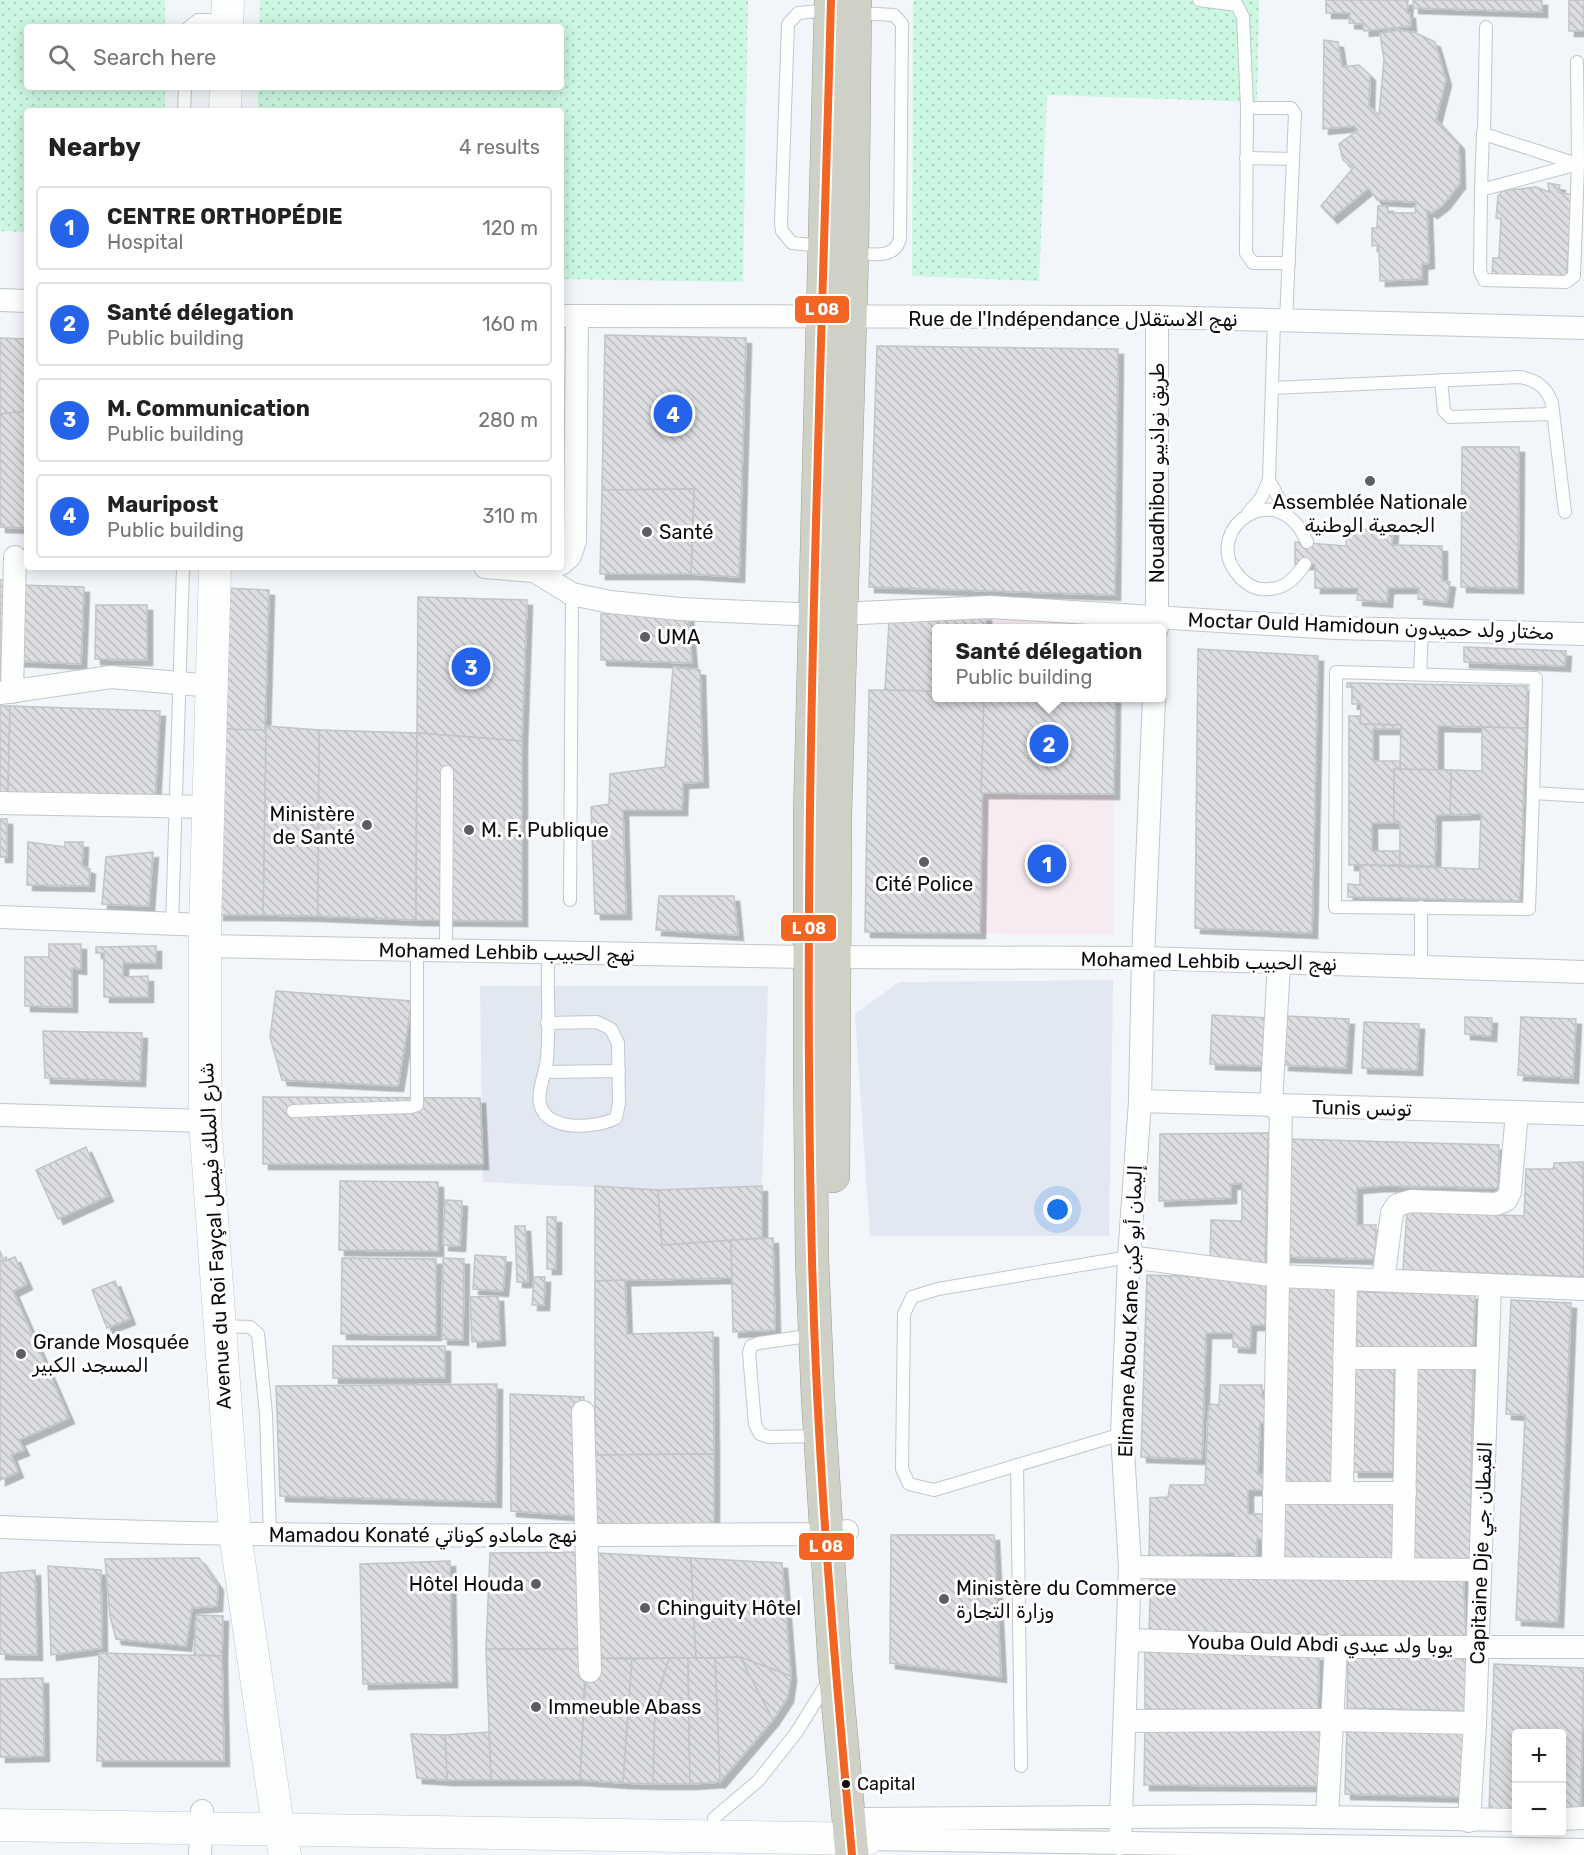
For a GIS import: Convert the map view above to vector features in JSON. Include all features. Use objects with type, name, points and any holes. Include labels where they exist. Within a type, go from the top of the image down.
[{"type":"highway","points":[[843,6],[821,957],[815,1335],[821,1436],[837,1532],[858,1838]]},
{"type":"highway","points":[[821,957],[833,1261],[837,1532],[835,1670],[858,1838]]},
{"type":"street","points":[[225,108],[226,90]]},
{"type":"street","points":[[0,300],[24,301]]},
{"type":"street","points":[[564,561],[570,556],[574,542],[569,316]]},
{"type":"street","name":"Rue de l'Indépendance نهج الاستقلال","points":[[569,316],[836,318],[1157,316],[1584,328]]},
{"type":"street","name":"Nouadhibou طريق نواذيبو","points":[[1157,316],[1157,623]]},
{"type":"street","points":[[14,557],[6,693],[111,677],[212,686]]},
{"type":"street","name":"Avenue du Roi Fayçal شارع الملك فيصل","points":[[215,570],[205,936],[205,1121],[218,1326],[235,1534],[280,1833]]},
{"type":"street","points":[[542,570],[573,594]]},
{"type":"street","name":"Moctar Ould Hamidoun مختار ولد حميدون","points":[[573,594],[639,605],[829,615],[990,607],[1157,623],[1584,634]]},
{"type":"street","points":[[1143,958],[1154,702]]},
{"type":"street","points":[[0,803],[208,807]]},
{"type":"street","name":"Mohamed Lehbib نهج الحبيب","points":[[0,917],[172,925],[205,936],[417,950],[821,957],[1143,958],[1584,972]]},
{"type":"street","name":"Elimane Abou Kane إليمان أبو كين","points":[[1120,1844],[1130,1567],[1122,1434],[1129,1257],[1140,1101],[1143,958]]},
{"type":"street","points":[[1273,1568],[1278,1276],[1276,1106],[1279,963]]},
{"type":"street","name":"Tunis تونس","points":[[1140,1101],[1584,1114]]},
{"type":"street","points":[[1383,1280],[1392,1213],[1397,1205],[1411,1201],[1496,1204],[1506,1200],[1510,1192],[1516,1112]]},
{"type":"street","points":[[0,1115],[205,1121]]},
{"type":"street","points":[[1129,1257],[1278,1276],[1584,1289]]},
{"type":"street","points":[[1342,1493],[1346,1279]]},
{"type":"street","name":"Capitaine Dje القبطان جي","points":[[1469,1821],[1475,1723],[1490,1285]]},
{"type":"street","points":[[1344,1358],[1487,1358]]},
{"type":"street","points":[[1403,1569],[1407,1358]]},
{"type":"street","points":[[584,1412],[585,1535],[590,1671]]},
{"type":"street","points":[[1274,1493],[1405,1493]]},
{"type":"street","name":"Mamadou Konaté نهج مامادو كوناتي","points":[[0,1527],[235,1534],[585,1535],[837,1532]]},
{"type":"street","points":[[1130,1567],[1480,1570]]},
{"type":"street","name":"Youba Ould Abdi يوبا ولد عبدي","points":[[1128,1640],[1336,1647],[1584,1647]]},
{"type":"street","points":[[1327,1817],[1334,1720],[1336,1647]]},
{"type":"street","points":[[1126,1721],[1334,1720],[1475,1723]]},
{"type":"street","points":[[0,1806],[201,1831]]},
{"type":"street","points":[[280,1833],[714,1818],[858,1838],[1121,1818],[1251,1816],[1512,1820]]},
{"type":"street","points":[[1250,1850],[1251,1816]]},
{"type":"street","points":[[1566,1819],[1584,1818]]},
{"type":"street","points":[[0,1825],[628,1844],[858,1838],[1120,1844],[1250,1850],[1436,1852],[1584,1850]]},
{"type":"lane","points":[[1199,0],[1237,5],[1243,17],[1247,108],[1246,254],[1253,263],[1289,263]]},
{"type":"lane","points":[[843,6],[894,15],[902,24],[900,238],[896,248],[886,254],[792,243],[782,231],[788,24],[798,13],[843,6]]},
{"type":"lane","points":[[193,24],[198,20],[227,16]]},
{"type":"lane","points":[[1486,27],[1480,271],[1484,280],[1566,282],[1574,276],[1581,164],[1577,62]]},
{"type":"lane","points":[[184,108],[185,90]]},
{"type":"lane","points":[[1247,108],[1290,108],[1295,114],[1289,263],[1272,388],[1269,480],[1261,498],[1235,526],[1228,545],[1230,564],[1242,580],[1258,589],[1278,589],[1294,579],[1305,564]]},
{"type":"lane","points":[[1483,132],[1488,136],[1581,164]]},
{"type":"lane","points":[[1246,158],[1293,159]]},
{"type":"lane","points":[[1481,190],[1581,164]]},
{"type":"lane","points":[[1272,388],[1441,380],[1531,379],[1548,392],[1553,414],[1564,512]]},
{"type":"lane","points":[[1441,380],[1444,411],[1450,417],[1553,414]]},
{"type":"lane","points":[[1269,480],[1287,513],[1300,525],[1307,542]]},
{"type":"lane","points":[[1248,513],[1268,509],[1287,513]]},
{"type":"lane","points":[[172,925],[183,570]]},
{"type":"lane","points":[[570,900],[573,594]]},
{"type":"lane","points":[[1420,674],[1422,630]]},
{"type":"lane","points":[[1336,672],[1536,678],[1533,793],[1529,909],[1335,907],[1336,672]]},
{"type":"lane","points":[[446,951],[447,772]]},
{"type":"lane","points":[[1533,793],[1584,796]]},
{"type":"lane","points":[[1421,908],[1421,967]]},
{"type":"lane","points":[[293,1111],[411,1107],[417,1104],[417,950]]},
{"type":"lane","points":[[547,1023],[597,1022],[611,1029],[618,1043],[619,1103],[616,1118],[605,1124],[556,1124],[545,1115],[540,1102],[546,1072],[548,952]]},
{"type":"lane","points":[[546,1072],[619,1071]]},
{"type":"lane","points":[[1122,1434],[934,1490],[909,1484],[902,1469],[904,1314],[912,1297],[938,1289],[1129,1257]]},
{"type":"lane","points":[[218,1326],[250,1327],[258,1334],[266,1414],[270,1534]]},
{"type":"lane","points":[[815,1335],[759,1342],[751,1346],[749,1353],[755,1424],[760,1434],[769,1437],[821,1436]]},
{"type":"lane","points":[[1017,1465],[1021,1766]]},
{"type":"lane","points":[[714,1818],[758,1781],[796,1733],[835,1670]]},
{"type":"shaded area","points":[[986,615],[1117,623],[1117,624],[986,624]]},
{"type":"shaded area","points":[[981,793],[1114,794],[1113,935],[980,933]]},
{"type":"shaded area","points":[[1113,980],[1109,1236],[870,1236],[855,1014],[899,982]]},
{"type":"shaded area","points":[[480,986],[768,986],[762,1186],[658,1190],[483,1182]]},
{"type":"green space","points":[[0,0],[165,0],[165,24],[24,24],[24,90],[165,90],[165,108],[24,108],[24,232],[0,231]]},
{"type":"green space","points":[[260,0],[748,0],[743,282],[564,279],[564,108],[258,108],[258,90],[564,90],[564,24],[259,24]]},
{"type":"green space","points":[[913,0],[1259,0],[1257,102],[1047,95],[1039,281],[912,276]]},
{"type":"building","points":[[1326,0],[1408,0],[1407,13],[1410,13],[1411,26],[1364,31],[1363,24],[1349,23],[1350,13],[1326,13]]},
{"type":"building","points":[[1413,0],[1542,0],[1542,12],[1413,8]]},
{"type":"building","points":[[1569,0],[1584,0],[1584,31],[1569,31]]},
{"type":"building","points":[[1399,30],[1416,33],[1435,42],[1446,80],[1436,119],[1459,144],[1460,183],[1444,204],[1432,213],[1427,210],[1429,263],[1422,264],[1422,279],[1380,281],[1379,245],[1372,246],[1372,228],[1377,228],[1378,206],[1388,206],[1388,213],[1415,213],[1416,202],[1377,200],[1369,188],[1332,218],[1321,206],[1353,168],[1343,160],[1339,144],[1358,130],[1354,126],[1323,129],[1324,40],[1338,42],[1342,67],[1359,65],[1370,75],[1369,106],[1379,115],[1384,60],[1380,33]]},
{"type":"building","points":[[1548,183],[1560,185],[1558,192],[1574,195],[1566,277],[1492,276],[1493,258],[1499,258],[1501,219],[1496,218],[1498,196],[1502,191],[1536,187],[1549,192]]},
{"type":"building","points":[[605,335],[746,338],[739,577],[691,574],[694,489],[602,490]]},
{"type":"building","points":[[0,338],[24,339],[24,411],[0,414]]},
{"type":"building","points":[[877,346],[1118,349],[1115,595],[869,587]]},
{"type":"building","points":[[24,411],[24,528],[0,527],[0,414]]},
{"type":"building","points":[[1462,447],[1519,447],[1518,588],[1461,587]]},
{"type":"building","name":"Santé","points":[[694,489],[691,574],[600,574],[602,490]]},
{"type":"building","points":[[1347,529],[1393,530],[1392,545],[1442,546],[1442,581],[1450,582],[1447,602],[1418,599],[1419,588],[1388,588],[1387,602],[1357,600],[1358,588],[1315,588],[1315,564],[1295,564],[1295,542],[1346,546]]},
{"type":"building","points":[[0,580],[5,580],[3,682],[0,682]]},
{"type":"building","points":[[20,585],[84,587],[81,664],[17,661]]},
{"type":"building","points":[[225,588],[269,590],[265,731],[220,729]]},
{"type":"building","points":[[418,597],[527,600],[522,741],[417,733]]},
{"type":"building","points":[[96,605],[147,605],[147,660],[95,659]]},
{"type":"building","name":"UMA","points":[[688,613],[692,663],[601,660],[601,614]]},
{"type":"building","points":[[986,615],[986,624],[932,624],[932,691],[885,690],[889,622]]},
{"type":"building","points":[[1464,647],[1566,651],[1565,666],[1464,662]]},
{"type":"building","points":[[1198,649],[1318,656],[1312,933],[1195,928]]},
{"type":"building","points":[[673,667],[700,670],[703,782],[683,783],[682,810],[623,810],[626,914],[595,914],[591,807],[609,804],[610,774],[665,767]]},
{"type":"building","points":[[1347,683],[1527,686],[1526,728],[1438,726],[1438,771],[1400,770],[1401,725],[1360,724],[1361,704],[1352,704],[1352,687],[1347,687]]},
{"type":"building","name":"Cité Police","points":[[869,690],[932,691],[932,702],[984,702],[980,933],[865,932]]},
{"type":"building","points":[[984,702],[1115,702],[1114,794],[981,793]]},
{"type":"building","points":[[0,706],[10,706],[8,793],[0,793]]},
{"type":"building","points":[[10,706],[160,711],[155,799],[8,793]]},
{"type":"building","points":[[1349,716],[1360,716],[1360,724],[1401,725],[1401,729],[1373,729],[1373,761],[1400,761],[1400,770],[1394,769],[1394,823],[1372,823],[1372,851],[1400,851],[1400,865],[1349,865]]},
{"type":"building","points":[[266,726],[319,730],[318,916],[263,915]]},
{"type":"building","points":[[1482,727],[1526,728],[1520,901],[1348,897],[1348,884],[1360,885],[1360,865],[1479,869],[1481,814],[1450,815],[1451,770],[1482,771]]},
{"type":"building","points":[[220,729],[266,730],[263,915],[218,915]]},
{"type":"building","name":"Ministère de Santé","points":[[319,730],[417,733],[416,920],[318,916]]},
{"type":"building","name":"M. F. Publique","points":[[417,733],[522,741],[522,921],[416,920]]},
{"type":"building","points":[[1394,769],[1451,770],[1450,815],[1436,815],[1435,866],[1400,865],[1400,822],[1394,823]]},
{"type":"building","points":[[0,819],[7,819],[7,857],[0,857]]},
{"type":"building","points":[[28,842],[65,847],[65,842],[83,842],[82,866],[90,869],[89,886],[27,885]]},
{"type":"building","points":[[153,852],[149,906],[102,904],[106,857]]},
{"type":"building","points":[[659,896],[734,896],[738,935],[656,930]]},
{"type":"building","points":[[49,944],[81,944],[81,969],[72,968],[72,1007],[25,1006],[25,957],[49,957]]},
{"type":"building","points":[[156,946],[156,963],[123,963],[123,977],[148,976],[148,997],[104,997],[104,953],[96,953],[96,947]]},
{"type":"building","points":[[276,991],[412,1001],[398,1086],[282,1080],[270,1037]]},
{"type":"building","points":[[1212,1015],[1270,1018],[1268,1066],[1210,1064]]},
{"type":"building","points":[[1286,1016],[1349,1019],[1346,1068],[1283,1065]]},
{"type":"building","points":[[1465,1017],[1492,1018],[1491,1036],[1465,1034]]},
{"type":"building","points":[[1521,1017],[1576,1019],[1573,1078],[1518,1075]]},
{"type":"building","points":[[1364,1022],[1419,1024],[1417,1070],[1362,1068]]},
{"type":"building","points":[[43,1031],[142,1033],[140,1081],[45,1078]]},
{"type":"building","points":[[263,1097],[480,1098],[483,1164],[263,1164]]},
{"type":"building","points":[[1268,1133],[1265,1265],[1210,1264],[1211,1220],[1242,1221],[1242,1183],[1231,1184],[1231,1198],[1159,1201],[1160,1134]]},
{"type":"building","points":[[1290,1139],[1499,1145],[1498,1188],[1382,1186],[1357,1188],[1357,1225],[1376,1225],[1375,1259],[1284,1257]]},
{"type":"building","points":[[86,1147],[108,1196],[58,1219],[36,1170]]},
{"type":"building","points":[[1583,1162],[1584,1277],[1403,1270],[1407,1211],[1524,1216],[1526,1169],[1553,1169],[1554,1163]]},
{"type":"building","points":[[340,1181],[438,1182],[438,1251],[339,1250]]},
{"type":"building","points":[[595,1186],[658,1190],[662,1245],[731,1240],[733,1278],[595,1281]]},
{"type":"building","points":[[762,1186],[762,1238],[662,1245],[658,1190]]},
{"type":"building","points":[[445,1200],[462,1201],[460,1246],[443,1245]]},
{"type":"building","points":[[547,1217],[556,1217],[556,1269],[547,1269]]},
{"type":"building","points":[[515,1226],[525,1226],[528,1282],[517,1282]]},
{"type":"building","points":[[773,1238],[775,1330],[733,1332],[731,1240]]},
{"type":"building","name":"Grande Mosquée المسجد الكبير","points":[[0,1251],[4,1261],[15,1257],[27,1284],[13,1291],[69,1418],[19,1440],[24,1450],[11,1455],[18,1472],[0,1480]]},
{"type":"building","points":[[475,1255],[506,1257],[503,1291],[473,1289]]},
{"type":"building","points":[[342,1258],[436,1259],[436,1335],[341,1334]]},
{"type":"building","points":[[443,1258],[464,1259],[463,1340],[442,1339]]},
{"type":"building","points":[[1147,1275],[1266,1279],[1265,1325],[1251,1325],[1250,1348],[1233,1347],[1233,1333],[1206,1333],[1202,1459],[1141,1457]]},
{"type":"building","points":[[534,1277],[545,1277],[544,1305],[532,1305]]},
{"type":"building","points":[[625,1280],[627,1334],[713,1332],[714,1454],[595,1455],[595,1281]]},
{"type":"building","points":[[115,1281],[130,1319],[107,1328],[92,1290]]},
{"type":"building","points":[[1338,1285],[1334,1488],[1278,1485],[1284,1286]]},
{"type":"building","points":[[1356,1292],[1475,1294],[1473,1351],[1357,1353]]},
{"type":"building","points":[[498,1296],[500,1340],[472,1342],[470,1297]]},
{"type":"building","points":[[1511,1300],[1571,1303],[1558,1622],[1516,1620],[1525,1415],[1506,1414]]},
{"type":"building","points":[[333,1346],[445,1346],[445,1378],[333,1378]]},
{"type":"building","points":[[1473,1360],[1470,1565],[1410,1563],[1417,1364]]},
{"type":"building","points":[[1354,1365],[1394,1368],[1393,1472],[1353,1472]]},
{"type":"building","points":[[497,1384],[496,1502],[280,1496],[276,1386]]},
{"type":"building","points":[[1220,1385],[1262,1385],[1262,1396],[1270,1397],[1269,1423],[1260,1423],[1258,1474],[1266,1475],[1266,1490],[1248,1490],[1248,1514],[1268,1514],[1267,1540],[1257,1539],[1256,1560],[1234,1560],[1234,1553],[1190,1555],[1190,1563],[1149,1562],[1150,1498],[1168,1497],[1170,1485],[1205,1485],[1208,1413],[1210,1404],[1219,1405]]},
{"type":"building","points":[[510,1394],[584,1397],[580,1516],[511,1511]]},
{"type":"building","points":[[714,1454],[714,1526],[593,1523],[595,1455]]},
{"type":"building","points":[[1277,1502],[1396,1502],[1396,1564],[1276,1560]]},
{"type":"building","name":"Ministère du Commerce وزارة التجارة","points":[[891,1535],[994,1535],[1001,1677],[890,1663]]},
{"type":"building","name":"Hôtel Houda","points":[[582,1552],[586,1649],[486,1649],[490,1553]]},
{"type":"building","name":"Chinguity Hôtel","points":[[596,1553],[691,1558],[696,1658],[598,1658]]},
{"type":"building","points":[[199,1558],[218,1585],[217,1606],[192,1608],[186,1646],[116,1639],[110,1616],[105,1559]]},
{"type":"building","points":[[691,1558],[782,1563],[791,1676],[740,1657],[696,1658]]},
{"type":"building","points":[[450,1561],[452,1682],[363,1684],[360,1564]]},
{"type":"building","points":[[48,1566],[101,1570],[102,1648],[51,1655]]},
{"type":"building","points":[[35,1570],[37,1655],[0,1654],[0,1573]]},
{"type":"building","points":[[1151,1570],[1463,1572],[1466,1637],[1149,1632]]},
{"type":"building","points":[[196,1615],[223,1616],[222,1656],[194,1655]]},
{"type":"building","name":"Immeuble Abass","points":[[486,1649],[586,1649],[580,1780],[491,1780]]},
{"type":"building","points":[[1145,1652],[1319,1655],[1318,1711],[1145,1709]]},
{"type":"building","points":[[99,1653],[222,1656],[224,1761],[97,1761]]},
{"type":"building","points":[[1348,1655],[1468,1659],[1466,1711],[1347,1708]]},
{"type":"building","points":[[740,1657],[791,1676],[788,1697],[773,1720]]},
{"type":"building","points":[[740,1657],[773,1720],[720,1782],[715,1658]]},
{"type":"building","points":[[587,1658],[632,1659],[623,1783],[580,1780]]},
{"type":"building","points":[[669,1658],[688,1658],[690,1784],[653,1784],[655,1704]]},
{"type":"building","points":[[669,1658],[655,1704],[653,1784],[623,1783],[632,1659]]},
{"type":"building","points":[[688,1658],[715,1658],[720,1782],[690,1784]]},
{"type":"building","points":[[1494,1664],[1584,1668],[1580,1815],[1566,1814],[1566,1729],[1512,1729],[1512,1813],[1489,1812]]},
{"type":"building","points":[[43,1678],[44,1756],[0,1757],[0,1679]]},
{"type":"building","points":[[1347,1725],[1468,1729],[1466,1797],[1345,1794]]},
{"type":"building","points":[[1145,1727],[1323,1728],[1323,1786],[1144,1785]]},
{"type":"building","points":[[489,1732],[491,1780],[447,1780],[445,1735]]},
{"type":"building","points":[[411,1734],[445,1735],[447,1780],[417,1778]]},
{"type":"transit line","points":[[831,0],[813,630],[809,1102],[814,1334],[822,1483],[852,1855]]},
{"type":"place","name":"Mauripost","points":[[673,414]]},
{"type":"place","name":"Assemblée Nationale الجمعية الوطنية","points":[[1370,481]]},
{"type":"place","name":"Santé","points":[[647,532]]},
{"type":"place","name":"UMA","points":[[645,637]]},
{"type":"place","name":"M. Communication","points":[[471,667]]},
{"type":"place","name":"Santé délegation","points":[[1049,744]]},
{"type":"place","name":"Ministère de Santé","points":[[367,825]]},
{"type":"place","name":"M. F. Publique","points":[[469,830]]},
{"type":"place","name":"Cité Police","points":[[924,862]]},
{"type":"place","name":"CENTRE ORTHOPÉDIE","points":[[1047,864]]},
{"type":"place","name":"Grande Mosquée المسجد الكبير","points":[[21,1354]]},
{"type":"place","name":"Hôtel Houda","points":[[536,1584]]},
{"type":"place","name":"Ministère du Commerce وزارة التجارة","points":[[944,1599]]},
{"type":"place","name":"Chinguity Hôtel","points":[[645,1608]]},
{"type":"place","name":"Immeuble Abass","points":[[536,1707]]},
{"type":"place","name":"Capital","points":[[846,1784]]}]
